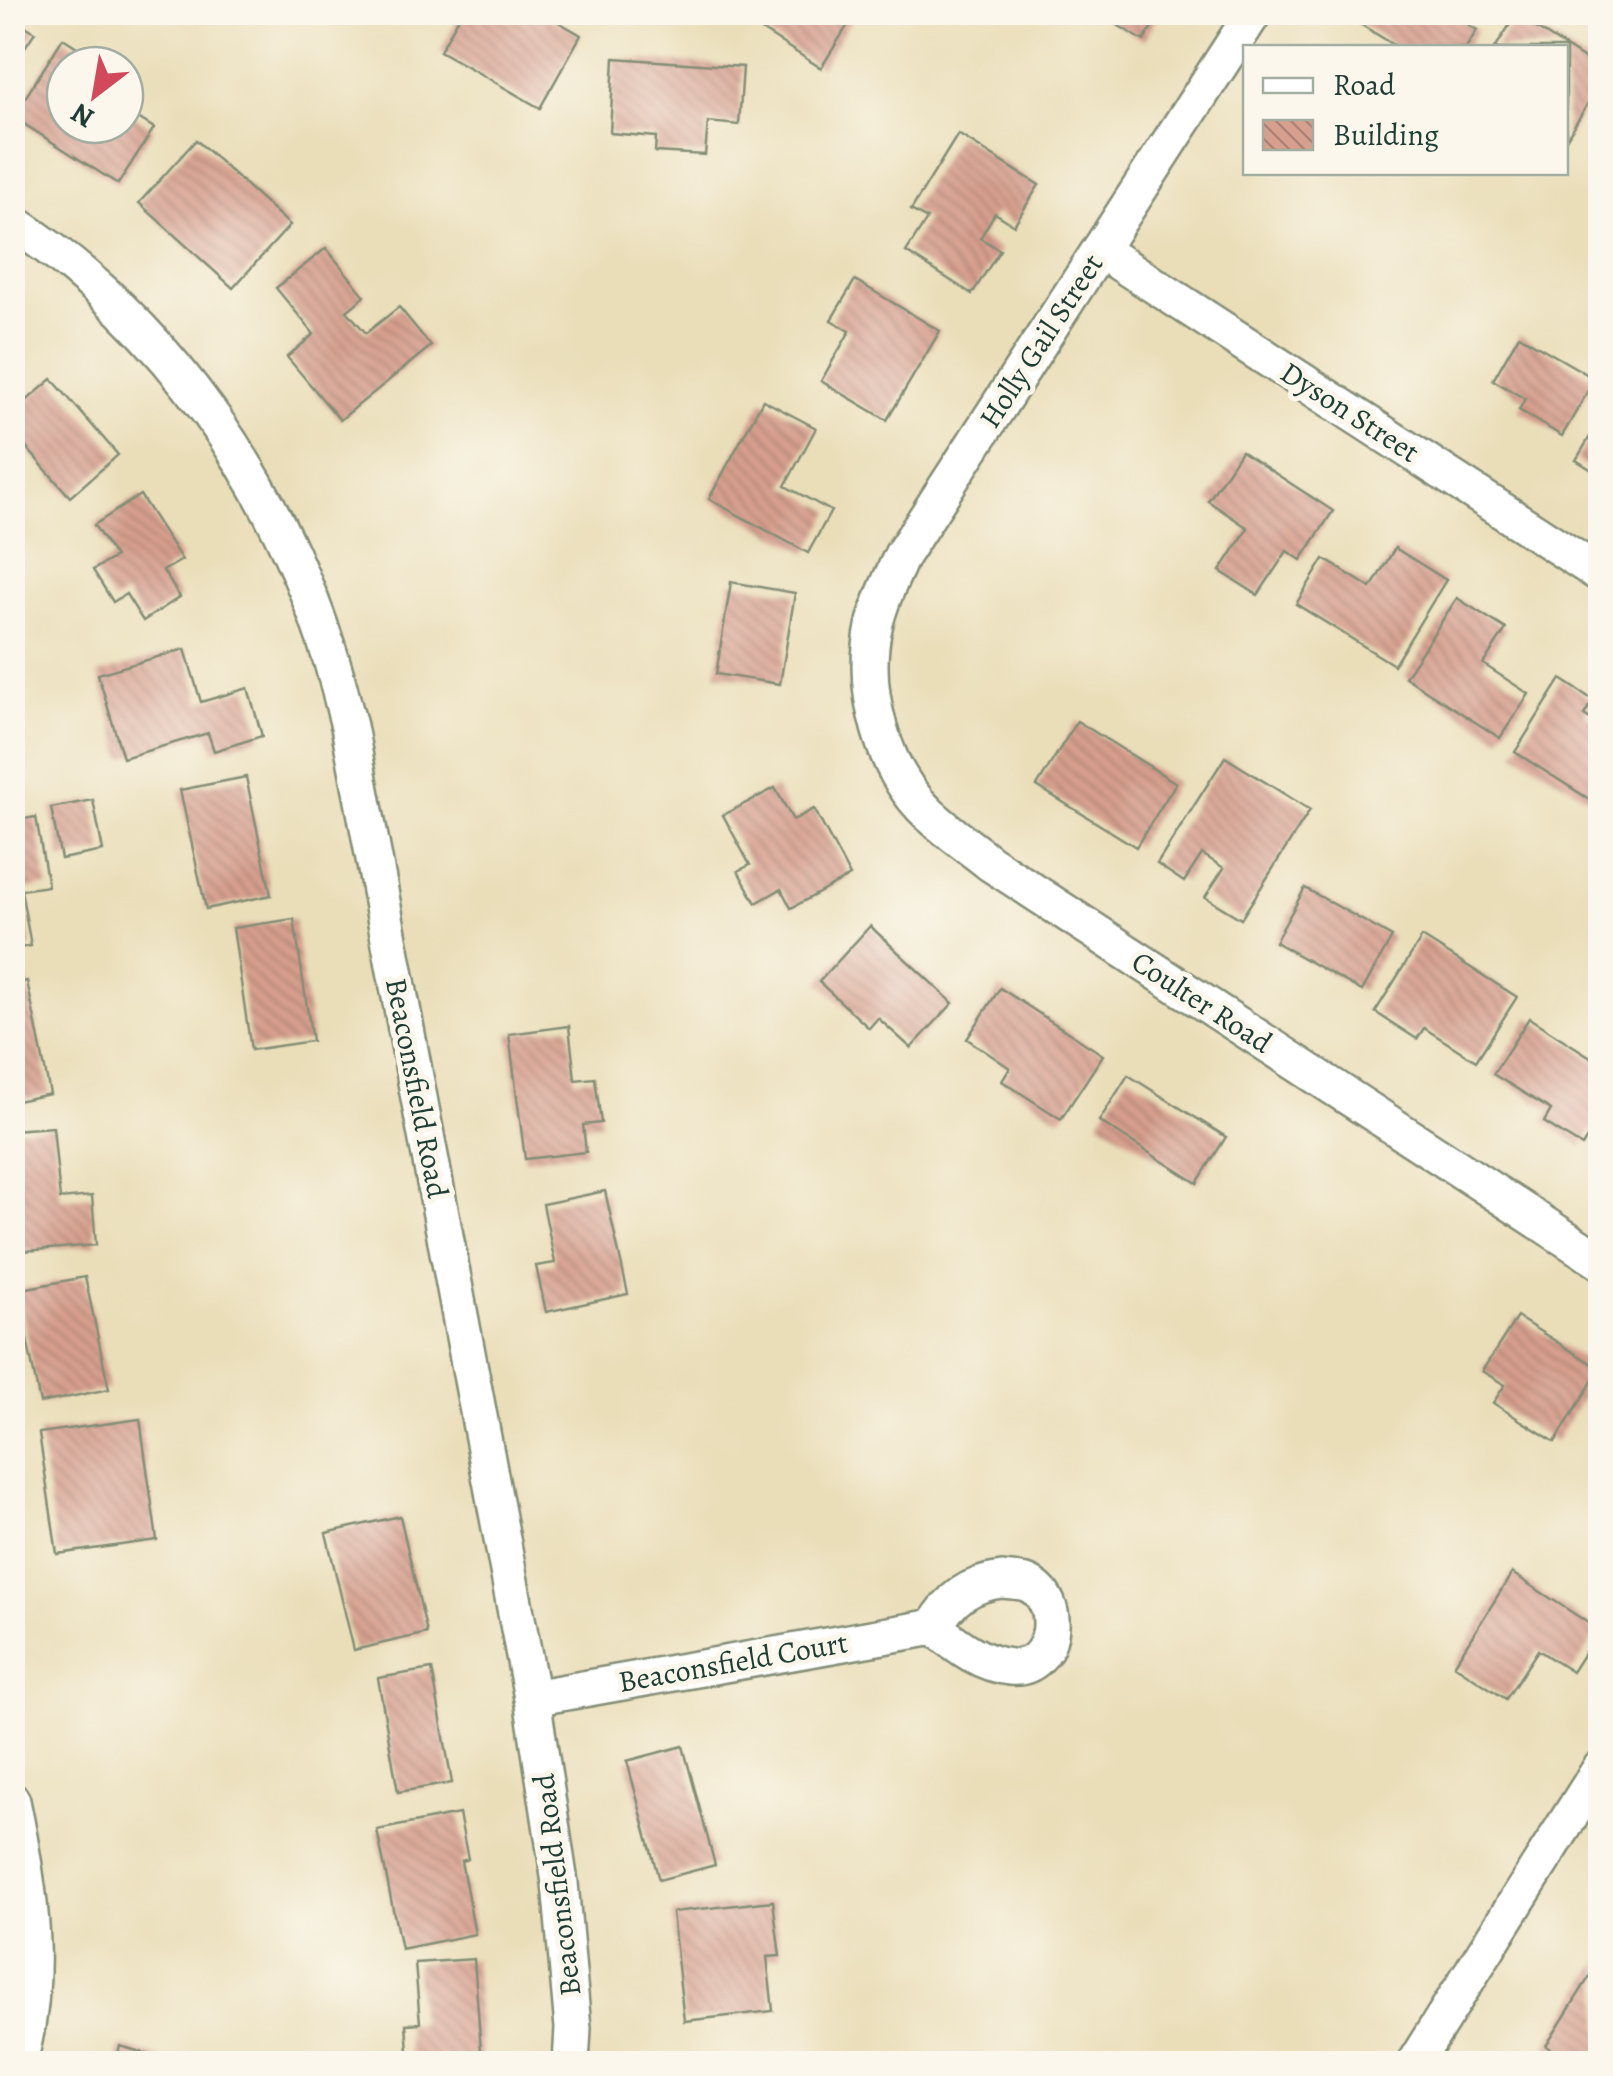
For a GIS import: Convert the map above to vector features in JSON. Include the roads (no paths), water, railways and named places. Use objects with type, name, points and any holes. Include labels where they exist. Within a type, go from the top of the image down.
[{"type":"street","name":"Holly Gail Street","points":[[871,686],[873,630],[902,555],[1254,12]]},
{"type":"street","name":"Beaconsfield Road","points":[[12,222],[104,293],[164,354],[217,421],[280,530],[332,659],[352,746],[532,1698],[560,1883],[573,2028],[572,2064]]},
{"type":"street","name":"Dyson Street","points":[[1100,250],[1600,574]]},
{"type":"street","name":"Coulter Road","points":[[871,686],[874,712],[898,773],[926,812],[990,863],[1600,1261]]},
{"type":"street","name":"Beaconsfield Court","points":[[532,1698],[934,1627]]},
{"type":"street","points":[[1414,2064],[1600,1768]]},
{"type":"street","points":[[12,1801],[33,1938],[32,1984],[18,2064]]}]
